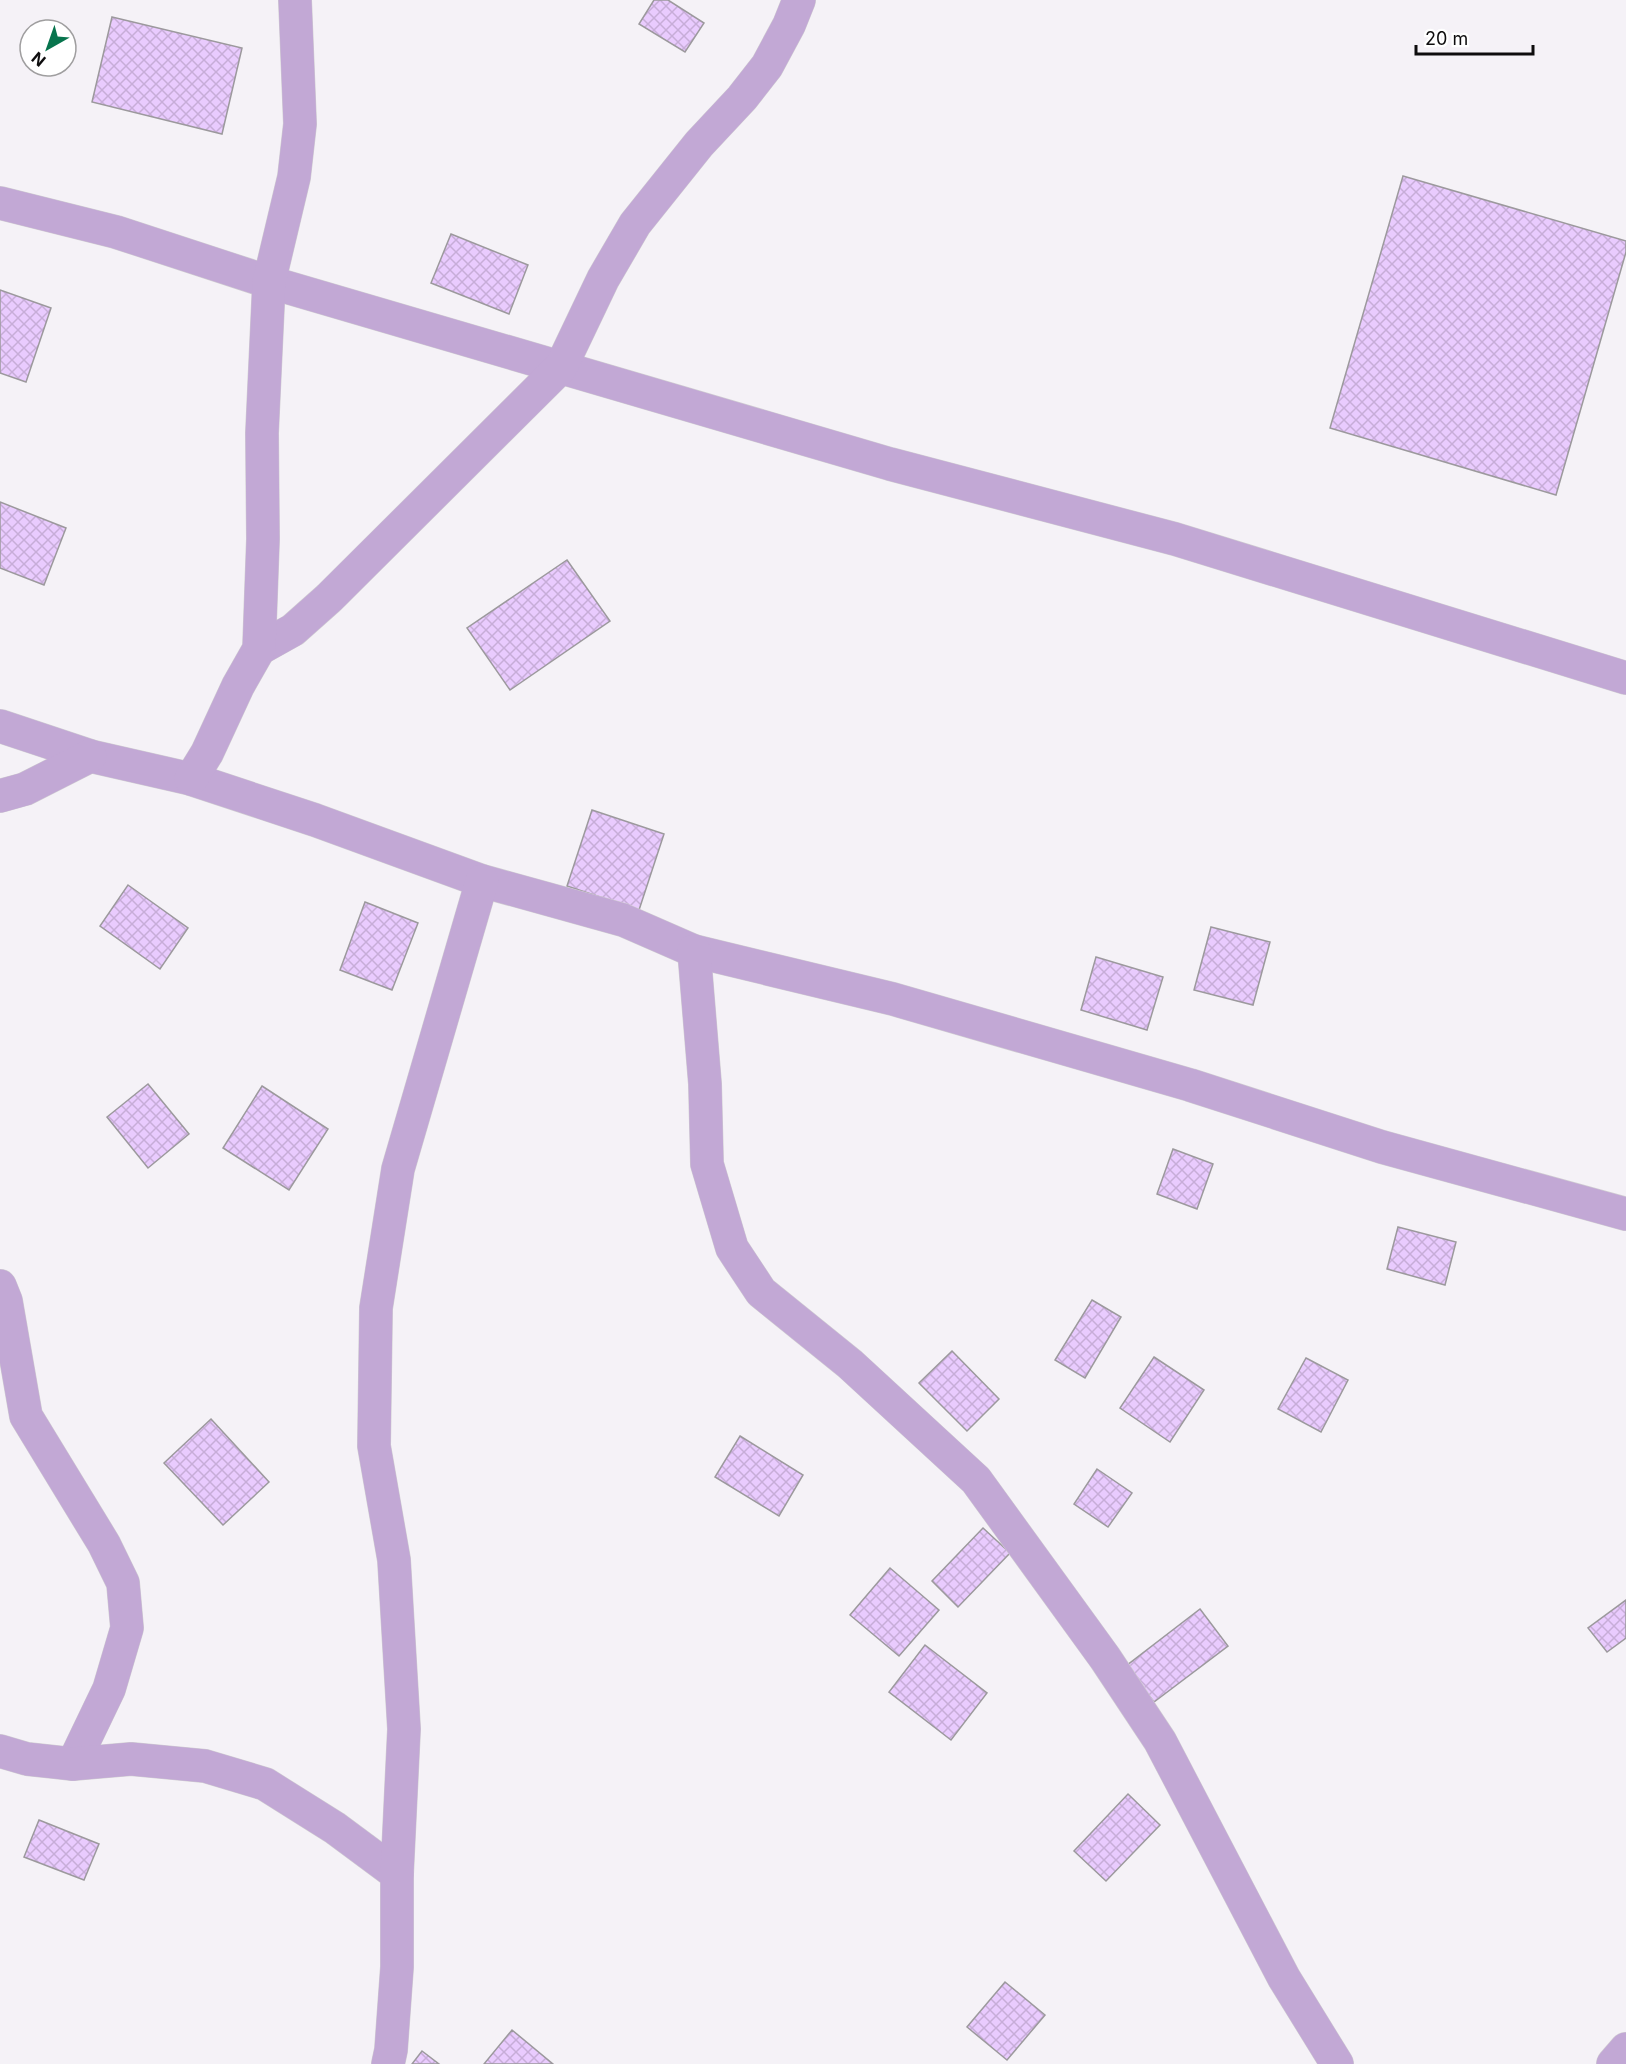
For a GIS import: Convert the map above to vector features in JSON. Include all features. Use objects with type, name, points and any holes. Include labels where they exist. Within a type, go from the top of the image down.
[{"type":"street","points":[[191,779],[207,753],[238,686],[259,649],[263,539],[262,433],[269,282],[294,177],[300,124],[295,0]]},
{"type":"street","points":[[259,649],[293,630],[329,598],[561,367],[603,279],[635,224],[699,144],[767,66],[789,25],[799,0]]},
{"type":"street","points":[[0,203],[116,232],[269,282],[890,464],[1175,539],[1626,678]]},
{"type":"street","points":[[0,726],[90,756],[191,779],[315,820],[482,881],[622,920],[694,951],[893,999],[1190,1085],[1382,1147],[1626,1214]]},
{"type":"street","points":[[0,796],[25,789],[90,756]]},
{"type":"street","points":[[388,2064],[397,1967],[397,1874],[404,1729],[394,1560],[374,1446],[376,1308],[398,1169],[482,881]]},
{"type":"street","points":[[694,951],[705,1084],[707,1164],[732,1248],[761,1292],[850,1364],[976,1480],[1098,1649],[1160,1741],[1284,1978],[1337,2064]]},
{"type":"street","points":[[0,1286],[6,1301],[26,1416],[104,1544],[123,1583],[127,1628],[109,1689],[73,1764]]},
{"type":"street","points":[[0,1751],[27,1759],[73,1764],[131,1759],[205,1766],[265,1784],[335,1828],[397,1874]]},
{"type":"street","points":[[1613,2064],[1626,2049]]},
{"type":"building","points":[[654,0],[668,0],[704,23],[685,52],[639,24]]},
{"type":"building","points":[[112,17],[242,48],[222,134],[92,102]]},
{"type":"building","points":[[1403,176],[1626,241],[1626,252],[1556,495],[1330,428]]},
{"type":"building","points":[[451,234],[528,265],[509,314],[431,283]]},
{"type":"building","points":[[0,290],[51,308],[26,382],[0,373]]},
{"type":"building","points":[[0,502],[66,528],[44,585],[0,568]]},
{"type":"building","points":[[567,560],[610,621],[510,690],[467,628]]},
{"type":"building","points":[[592,810],[664,834],[639,910],[567,886]]},
{"type":"building","points":[[128,885],[188,928],[160,969],[100,926]]},
{"type":"building","points":[[365,902],[418,923],[392,990],[340,970]]},
{"type":"building","points":[[1211,927],[1270,942],[1253,1005],[1194,990]]},
{"type":"building","points":[[1096,957],[1163,977],[1147,1030],[1081,1010]]},
{"type":"building","points":[[148,1084],[189,1134],[148,1168],[107,1117]]},
{"type":"building","points":[[262,1086],[328,1129],[289,1190],[223,1148]]},
{"type":"building","points":[[1173,1149],[1213,1164],[1197,1209],[1157,1194]]},
{"type":"building","points":[[1398,1227],[1456,1242],[1445,1285],[1387,1269]]},
{"type":"building","points":[[1092,1300],[1121,1317],[1085,1378],[1055,1360]]},
{"type":"building","points":[[952,1351],[999,1399],[967,1431],[919,1383]]},
{"type":"building","points":[[1154,1357],[1204,1390],[1170,1442],[1120,1408]]},
{"type":"building","points":[[1306,1358],[1348,1380],[1321,1432],[1278,1409]]},
{"type":"building","points":[[211,1419],[269,1482],[223,1525],[164,1463]]},
{"type":"building","points":[[740,1436],[803,1475],[779,1516],[715,1477]]},
{"type":"building","points":[[1097,1469],[1132,1493],[1108,1527],[1074,1504]]},
{"type":"building","points":[[983,1528],[1010,1553],[958,1607],[932,1581]]},
{"type":"building","points":[[890,1568],[939,1610],[899,1656],[850,1615]]},
{"type":"building","points":[[1626,1600],[1626,1638],[1607,1652],[1588,1628]]},
{"type":"building","points":[[1200,1609],[1228,1646],[1154,1702],[1126,1666]]},
{"type":"building","points":[[925,1645],[987,1693],[951,1740],[889,1692]]},
{"type":"building","points":[[1128,1794],[1160,1825],[1106,1881],[1074,1851]]},
{"type":"building","points":[[39,1820],[99,1844],[84,1880],[24,1857]]},
{"type":"building","points":[[1005,1982],[1045,2015],[1007,2060],[967,2027]]},
{"type":"building","points":[[512,2030],[553,2064],[484,2064]]},
{"type":"building","points":[[422,2051],[439,2064],[412,2064]]}]
